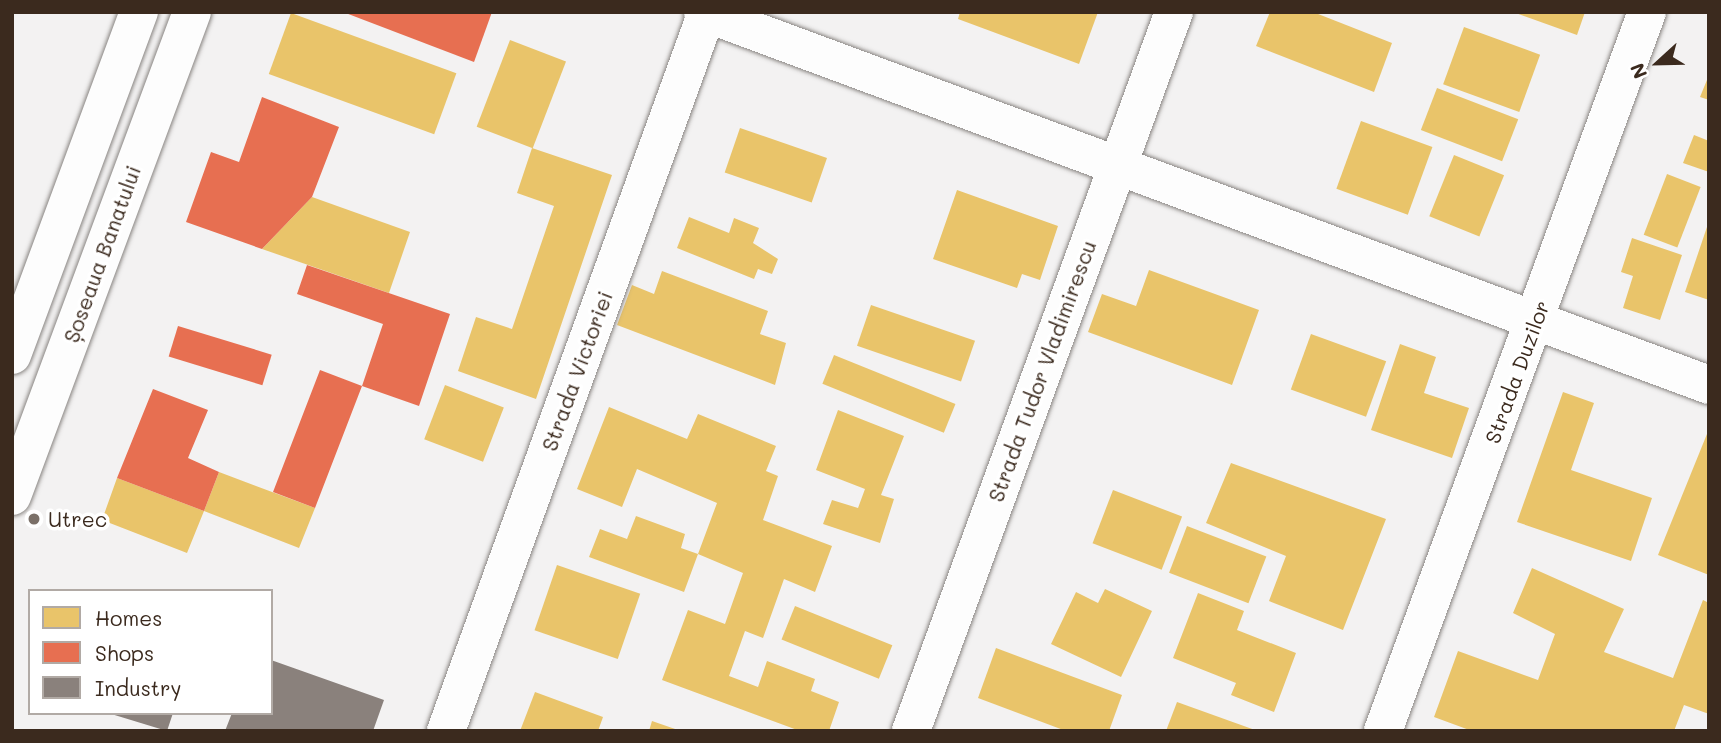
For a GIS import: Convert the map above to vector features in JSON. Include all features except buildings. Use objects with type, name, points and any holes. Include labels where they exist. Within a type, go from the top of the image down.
[{"type":"street","points":[[12,355],[139,12]]},
{"type":"street","name":"Șoseaua Banatului","points":[[12,496],[192,12]]},
{"type":"street","name":"Strada Tudor Vladimirescu","points":[[911,731],[1174,12]]},
{"type":"street","name":"Strada Duzilor","points":[[1383,731],[1537,318],[1647,12]]},
{"type":"street","points":[[706,13],[1118,162],[1709,385]]},
{"type":"street","name":"Strada Victoriei","points":[[446,731],[706,13]]},
{"type":"place","name":"Utrec","points":[[34,519]]}]
